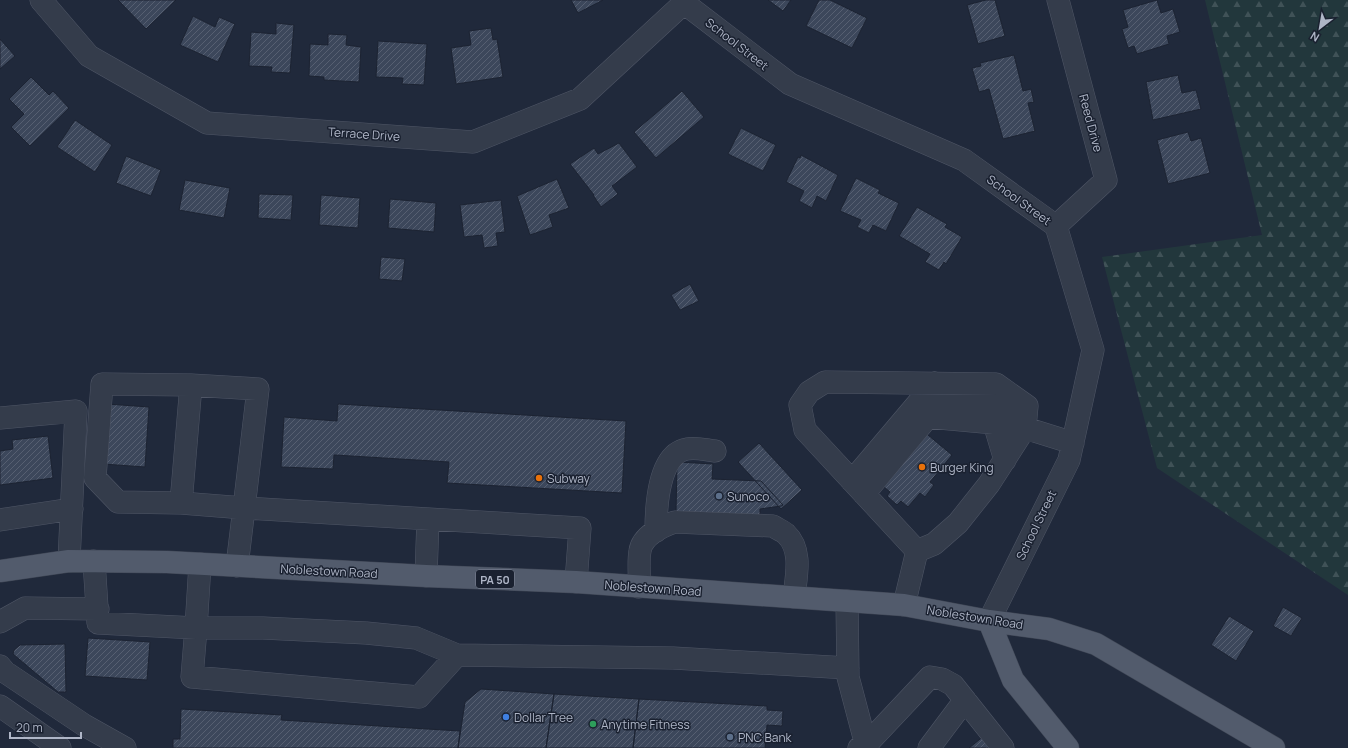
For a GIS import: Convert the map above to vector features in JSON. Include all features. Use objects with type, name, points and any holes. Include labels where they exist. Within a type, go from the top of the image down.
[{"type":"main road","name":"Noblestown Road","points":[[0,571],[69,561],[167,562],[426,576],[576,582],[904,605],[1049,629],[1096,644],[1274,748]]},
{"type":"main road","points":[[989,620],[1013,680],[1068,748]]},
{"type":"street","name":"Terrace Drive","points":[[41,0],[89,56],[207,123],[473,142],[580,99],[683,1]]},
{"type":"street","name":"Reed Drive","points":[[1056,226],[1106,180],[1058,0]]},
{"type":"street","name":"School Street","points":[[683,1],[790,84],[964,160],[1056,226],[1093,350],[1069,460],[989,620]]},
{"type":"street","points":[[825,382],[996,384],[1027,406],[1025,428],[1002,451],[989,484],[958,523],[934,544],[917,550],[805,430],[800,405],[809,392],[825,382]]},
{"type":"street","points":[[858,487],[935,383]]},
{"type":"street","points":[[236,566],[244,508],[258,389],[191,385],[102,384],[95,478],[118,502],[181,503],[244,508],[580,528],[576,582]]},
{"type":"street","points":[[181,503],[191,385]]},
{"type":"street","points":[[0,418],[76,411],[69,561]]},
{"type":"street","points":[[858,487],[928,417],[994,423],[1002,451]]},
{"type":"street","points":[[1025,428],[1073,443]]},
{"type":"street","points":[[656,531],[656,509],[659,491],[665,468],[672,458],[687,448],[715,451]]},
{"type":"street","points":[[0,520],[72,509]]},
{"type":"street","points":[[426,576],[428,519]]},
{"type":"street","points":[[639,586],[640,550],[647,538],[665,525],[675,522],[773,526],[785,534],[793,543],[796,554],[794,597]]},
{"type":"street","points":[[904,605],[917,550]]},
{"type":"street","points":[[94,561],[98,623],[196,628],[263,628],[366,633],[416,638],[457,655],[673,658],[848,668]]},
{"type":"street","points":[[200,564],[192,677],[419,697],[457,655]]},
{"type":"street","points":[[847,601],[848,677],[864,747]]},
{"type":"street","points":[[0,622],[25,608],[98,609]]},
{"type":"street","points":[[0,666],[5,672],[84,725],[125,748]]},
{"type":"street","points":[[864,747],[930,677],[942,679],[953,685],[1003,748]]},
{"type":"street","points":[[25,685],[3,708],[60,748]]},
{"type":"street","points":[[929,748],[965,700]]},
{"type":"green space","points":[[1205,0],[1348,0],[1348,595],[1157,468],[1102,257],[1262,235]]},
{"type":"building","points":[[118,0],[176,0],[146,29]]},
{"type":"building","points":[[571,0],[603,0],[578,13]]},
{"type":"building","points":[[768,0],[791,0],[783,11]]},
{"type":"building","points":[[819,0],[830,0],[867,18],[852,48],[806,26]]},
{"type":"building","points":[[986,0],[995,0],[1005,36],[978,44],[967,5]]},
{"type":"building","points":[[1157,0],[1161,13],[1173,9],[1180,32],[1167,36],[1169,44],[1137,54],[1134,46],[1128,48],[1122,29],[1128,27],[1123,10]]},
{"type":"building","points":[[193,16],[215,27],[219,17],[235,24],[218,62],[180,45]]},
{"type":"building","points":[[276,23],[294,25],[290,73],[271,72],[272,67],[249,66],[251,32],[276,34]]},
{"type":"building","points":[[491,28],[493,40],[497,39],[503,77],[456,84],[451,48],[471,45],[469,31]]},
{"type":"building","points":[[328,34],[347,35],[346,45],[361,47],[359,82],[324,80],[324,77],[309,76],[310,44],[328,45]]},
{"type":"building","points":[[0,39],[15,56],[0,69]]},
{"type":"building","points":[[378,41],[427,44],[424,85],[402,84],[403,78],[376,77]]},
{"type":"building","points":[[1014,55],[1023,91],[1031,89],[1034,102],[1028,103],[1035,131],[1003,139],[989,89],[979,92],[972,68],[981,66],[980,63]]},
{"type":"building","points":[[1178,75],[1182,93],[1196,90],[1201,109],[1153,120],[1146,82]]},
{"type":"building","points":[[31,77],[49,95],[53,91],[69,108],[30,146],[11,127],[24,114],[9,99]]},
{"type":"building","points":[[682,91],[704,117],[656,158],[634,132]]},
{"type":"building","points":[[75,120],[112,145],[95,172],[57,147]]},
{"type":"building","points":[[741,128],[776,145],[763,171],[728,154]]},
{"type":"building","points":[[1188,132],[1191,141],[1201,138],[1210,173],[1168,184],[1157,140]]},
{"type":"building","points":[[619,143],[637,167],[612,186],[618,194],[601,207],[594,195],[570,164],[594,148],[598,154]]},
{"type":"building","points":[[801,155],[838,175],[826,201],[817,196],[812,208],[799,201],[804,191],[786,182],[798,157],[800,158]]},
{"type":"building","points":[[126,156],[161,170],[151,196],[116,183]]},
{"type":"building","points":[[856,178],[880,190],[878,193],[899,203],[886,231],[873,225],[869,233],[857,227],[861,220],[840,211]]},
{"type":"building","points":[[557,179],[569,208],[549,215],[553,227],[530,235],[517,196]]},
{"type":"building","points":[[185,180],[230,188],[224,218],[179,210]]},
{"type":"building","points":[[259,194],[293,195],[291,220],[258,218]]},
{"type":"building","points":[[321,195],[360,198],[358,228],[319,225]]},
{"type":"building","points":[[390,199],[436,203],[434,232],[388,228]]},
{"type":"building","points":[[501,200],[505,232],[496,233],[498,246],[484,248],[482,235],[464,237],[460,205]]},
{"type":"building","points":[[917,207],[947,224],[945,227],[962,237],[946,264],[944,262],[939,270],[925,262],[930,254],[899,236]]},
{"type":"building","points":[[381,257],[405,259],[402,281],[379,279]]},
{"type":"building","points":[[690,284],[699,301],[680,310],[671,295]]},
{"type":"building","points":[[107,404],[149,407],[145,467],[103,464]]},
{"type":"building","points":[[338,404],[626,421],[622,493],[447,483],[449,462],[334,455],[333,469],[281,467],[284,417],[337,421]]},
{"type":"building","name":"Burger King","points":[[922,430],[952,455],[930,482],[934,485],[925,497],[920,493],[908,507],[901,501],[897,505],[887,496],[890,492],[884,487]]},
{"type":"building","points":[[48,436],[53,478],[0,485],[0,451],[13,449],[12,440]]},
{"type":"building","points":[[759,443],[802,490],[781,509],[738,462]]},
{"type":"building","points":[[677,462],[713,464],[712,479],[761,481],[783,505],[760,509],[760,517],[676,513]]},
{"type":"building","points":[[1283,607],[1302,618],[1291,636],[1273,626]]},
{"type":"building","points":[[1229,616],[1254,631],[1236,661],[1211,645]]},
{"type":"building","points":[[88,638],[150,642],[147,680],[85,676]]},
{"type":"building","points":[[65,644],[66,692],[58,692],[13,654],[14,650],[20,645]]},
{"type":"building","name":"Dollar Tree","points":[[481,689],[554,694],[546,748],[458,748],[465,702]]},
{"type":"building","name":"Anytime Fitness","points":[[554,694],[639,699],[633,748],[546,748]]},
{"type":"building","points":[[639,699],[767,706],[767,710],[783,711],[782,726],[767,725],[765,748],[633,748]]},
{"type":"building","points":[[181,709],[282,715],[281,720],[460,731],[458,748],[173,748],[173,739],[180,739]]},
{"type":"building","points":[[985,735],[996,748],[969,748]]},
{"type":"place","name":"Burger King","points":[[922,467]]},
{"type":"place","name":"Subway","points":[[539,478]]},
{"type":"place","name":"Sunoco","points":[[719,496]]},
{"type":"place","name":"Dollar Tree","points":[[506,717]]},
{"type":"place","name":"Anytime Fitness","points":[[593,724]]},
{"type":"place","name":"PNC Bank","points":[[730,737]]}]
